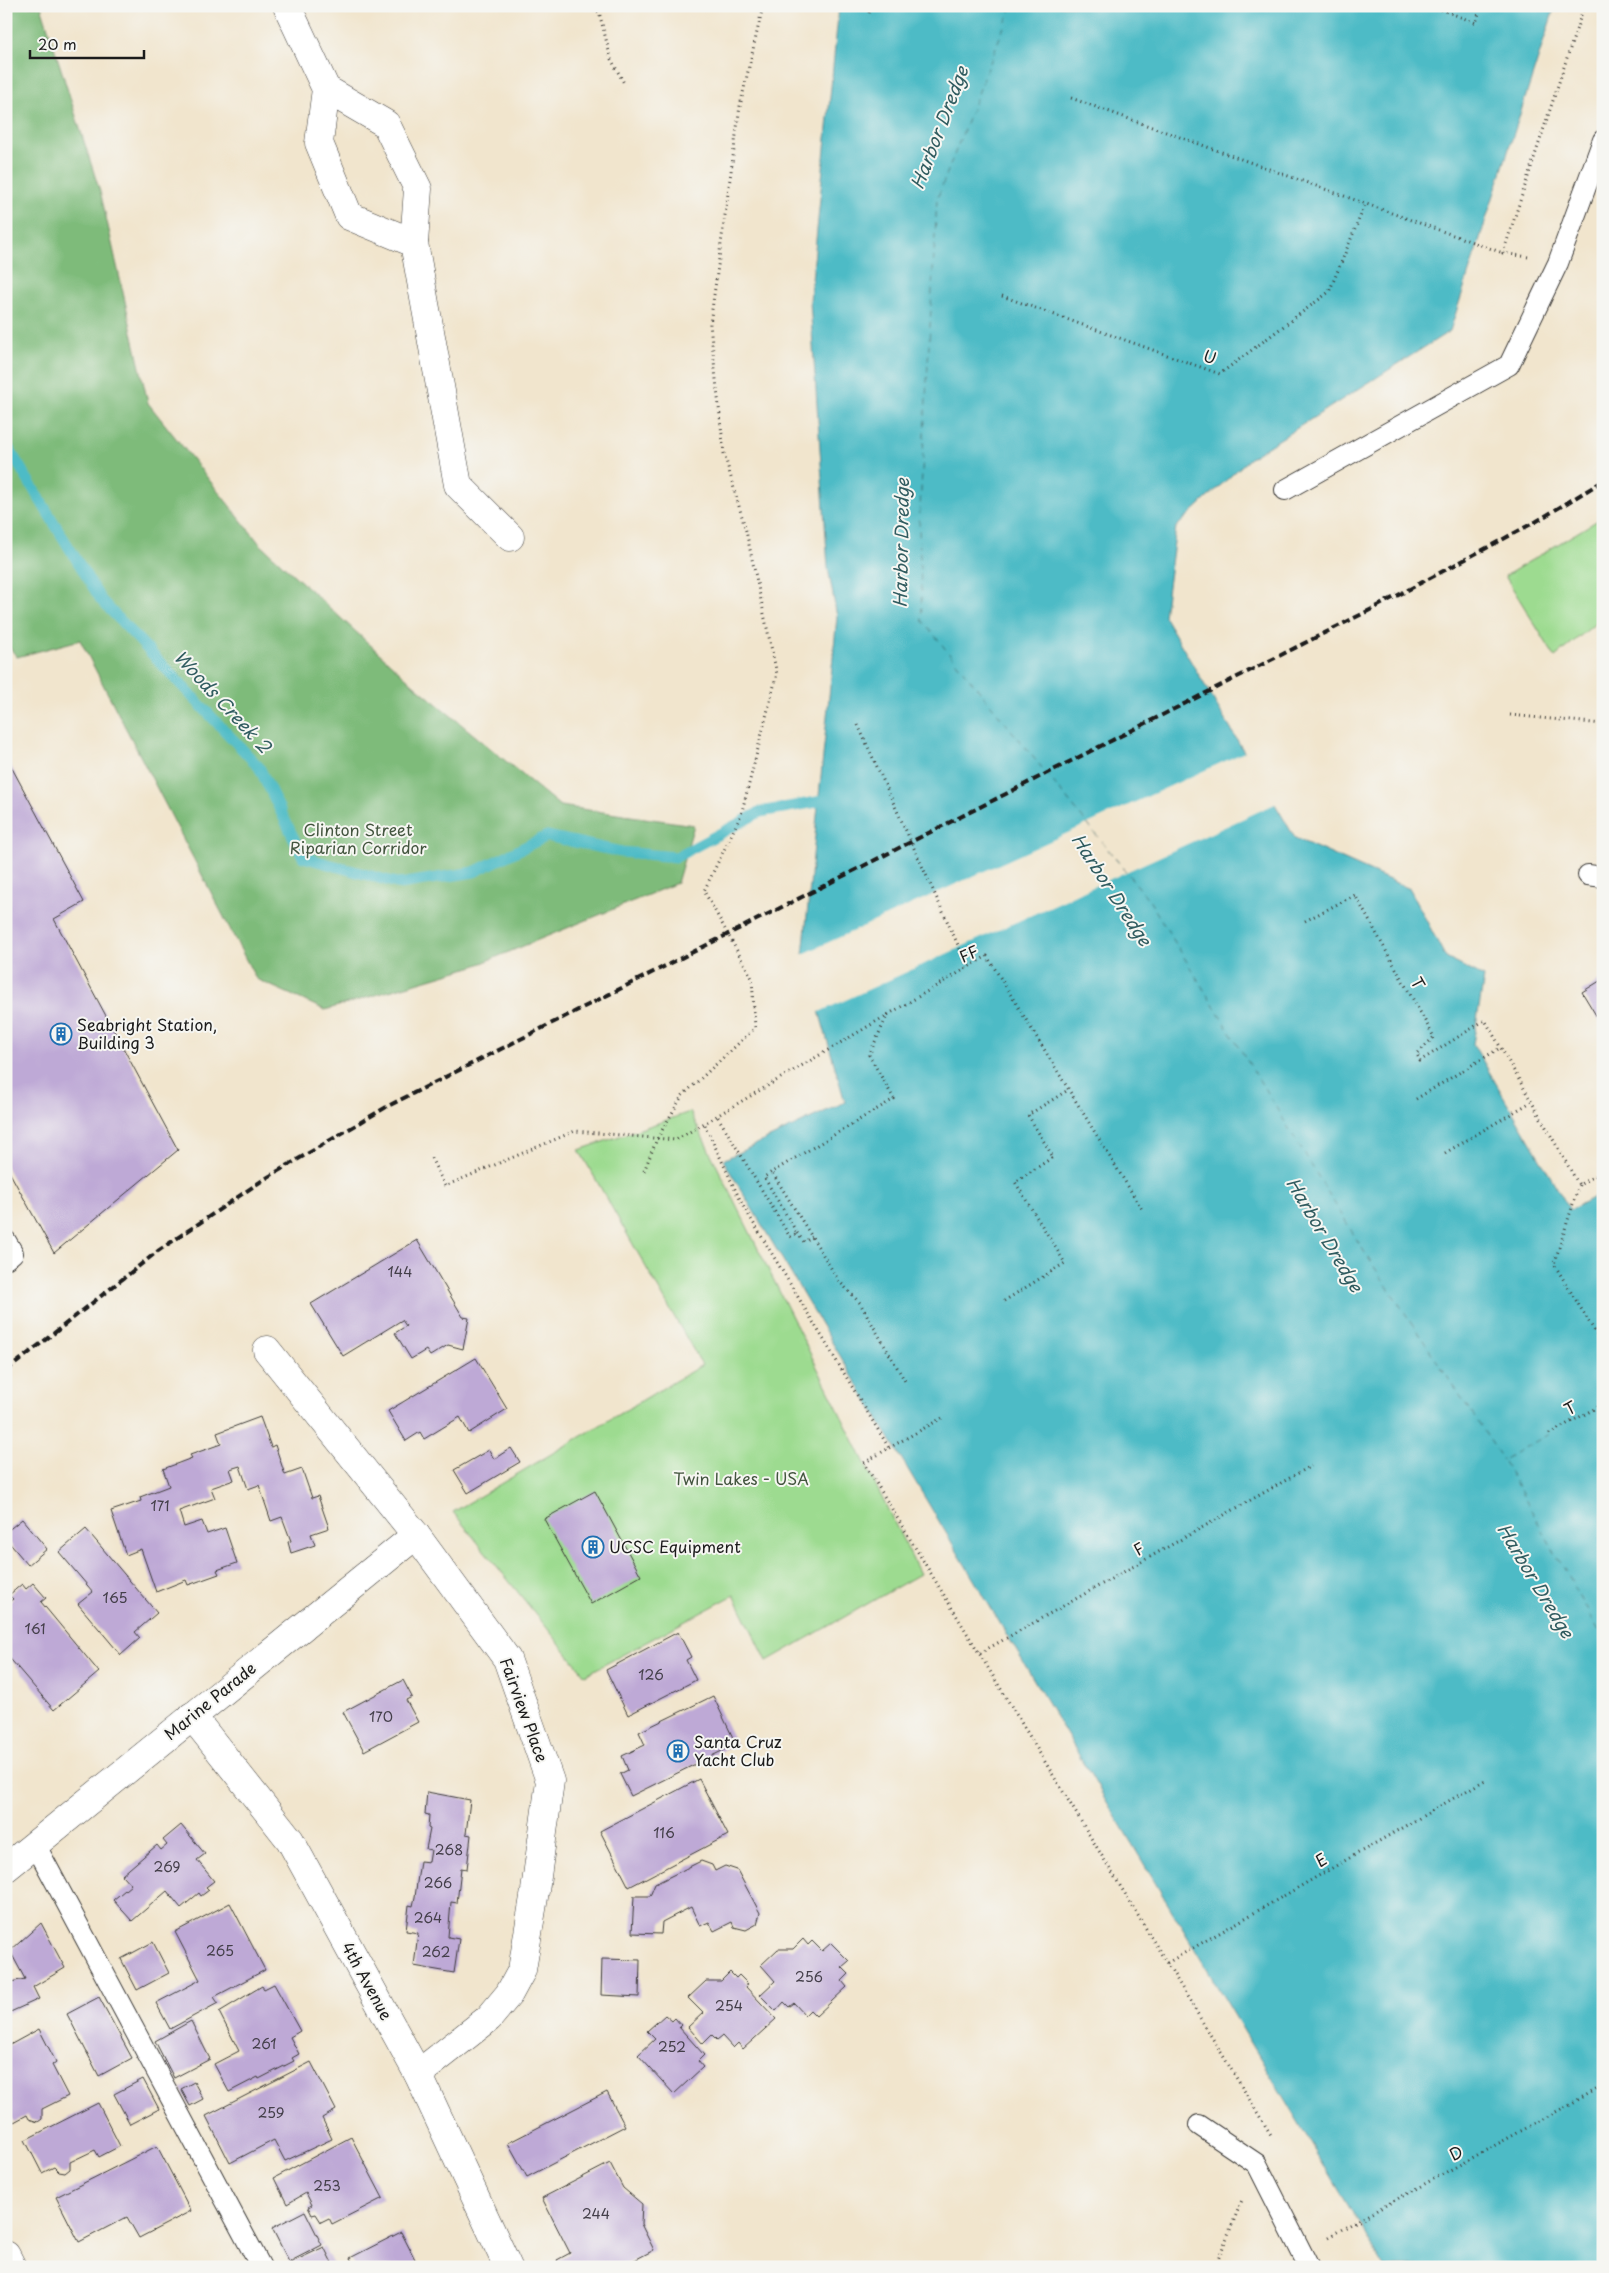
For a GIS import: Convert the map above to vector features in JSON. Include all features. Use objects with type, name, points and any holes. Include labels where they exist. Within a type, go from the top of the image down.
[{"type":"street","points":[[287,6],[326,89],[319,143],[349,216],[414,243]]},
{"type":"street","points":[[326,89],[386,124],[418,189],[414,243],[458,485],[510,537]]},
{"type":"street","name":"Fairview Place","points":[[267,1350],[416,1535],[507,1659],[550,1781],[522,1970],[509,1994],[489,2018],[418,2074]]},
{"type":"street","name":"Marine Parade","points":[[6,1868],[416,1535]]},
{"type":"street","name":"4th Avenue","points":[[192,1716],[290,1840],[418,2074],[508,2267]]},
{"type":"street","points":[[6,2255],[12,2267]]},
{"type":"lane","points":[[1286,490],[1509,365],[1558,263],[1603,140]]},
{"type":"lane","points":[[6,1241],[13,1254],[6,1259]]},
{"type":"lane","points":[[35,1844],[261,2267]]},
{"type":"lane","points":[[1200,2125],[1257,2164],[1309,2267]]},
{"type":"path","points":[[588,6],[599,12],[611,59],[625,86]]},
{"type":"path","points":[[644,1171],[657,1139],[682,1096],[755,1028],[752,978],[704,891],[741,815],[777,674],[746,531],[724,453],[710,324],[740,106],[763,6]]},
{"type":"path","points":[[869,13],[871,6]]},
{"type":"path","points":[[1432,6],[1476,23],[1482,6]]},
{"type":"path","points":[[1503,253],[1584,6]]},
{"type":"path","points":[[1071,98],[1503,253],[1558,263]]},
{"type":"path","name":"U","points":[[1002,296],[1220,374],[1329,292],[1365,205]]},
{"type":"path","points":[[1510,715],[1603,724]]},
{"type":"path","points":[[858,725],[968,967]]},
{"type":"path","name":"T","points":[[1305,922],[1354,895],[1434,1037],[1417,1054],[1420,1061],[1485,1020],[1500,1048]]},
{"type":"path","name":"FF","points":[[431,1158],[445,1186],[575,1131],[676,1140],[987,956],[1144,1211]]},
{"type":"path","points":[[812,1237],[804,1242],[764,1176],[894,1098],[869,1054],[888,1014]]},
{"type":"path","points":[[1416,1099],[1500,1048],[1579,1185]]},
{"type":"path","points":[[1004,1301],[1065,1263],[1015,1182],[1054,1157],[1028,1115],[1068,1090]]},
{"type":"path","points":[[1445,1153],[1532,1102]]},
{"type":"path","points":[[718,1116],[790,1237],[797,1233]]},
{"type":"path","points":[[704,1125],[742,1204],[889,1448]]},
{"type":"path","points":[[1603,1171],[1579,1185],[1554,1264],[1603,1345]]},
{"type":"path","points":[[772,1172],[839,1281],[860,1303],[905,1381]]},
{"type":"path","name":"T","points":[[1549,1434],[1603,1404]]},
{"type":"path","points":[[942,1418],[864,1463],[1272,2138]]},
{"type":"path","name":"F","points":[[980,1653],[1311,1466]]},
{"type":"path","name":"E","points":[[1167,1963],[1487,1779]]},
{"type":"path","name":"D","points":[[1321,2241],[1603,2086]]},
{"type":"path","points":[[1215,2267],[1257,2164]]},
{"type":"green space","name":"Clinton Street Riparian Corridor","points":[[6,6],[41,6],[101,195],[148,403],[260,544],[414,685],[560,806],[694,825],[677,883],[477,965],[325,1010],[256,979],[80,640],[17,657],[6,643]]},
{"type":"green space","points":[[1603,517],[1603,607],[1598,608],[1603,617],[1555,657],[1505,576]]},
{"type":"green space","name":"Twin Lakes - USA","points":[[690,1112],[920,1574],[767,1661],[734,1595],[585,1675],[453,1512],[702,1365],[579,1150]]},
{"type":"water","name":"Harbor Dredge","points":[[839,6],[1555,6],[1450,331],[1250,458],[1176,527],[1164,616],[1295,838],[1410,889],[1446,958],[1484,977],[1473,1044],[1570,1210],[1603,1192],[1603,2267],[1385,2267],[723,1160],[845,1102],[803,955],[837,617],[828,568],[810,301]]},
{"type":"pier","points":[[1247,751],[1277,803],[817,1013],[801,955]]},
{"type":"building","name":"Seabright Station, Building 3","points":[[6,757],[84,902],[54,919],[178,1150],[54,1253],[6,1166]]},
{"type":"building","points":[[1603,979],[1603,1027],[1582,992]]},
{"type":"building","points":[[417,1240],[463,1317],[469,1318],[463,1349],[448,1345],[430,1356],[426,1350],[411,1359],[395,1333],[406,1326],[402,1320],[343,1356],[311,1304]]},
{"type":"building","points":[[476,1358],[507,1409],[469,1433],[460,1417],[424,1439],[420,1432],[406,1441],[388,1411]]},
{"type":"building","points":[[260,1417],[271,1447],[275,1445],[285,1475],[302,1469],[312,1498],[318,1496],[329,1528],[311,1534],[315,1545],[291,1553],[288,1542],[291,1541],[282,1517],[271,1521],[259,1485],[248,1489],[240,1466],[230,1469],[234,1480],[211,1488],[215,1498],[179,1511],[184,1527],[202,1521],[207,1534],[225,1528],[237,1563],[217,1570],[219,1574],[188,1585],[186,1580],[156,1592],[141,1549],[126,1555],[111,1511],[141,1501],[140,1497],[169,1486],[163,1469],[192,1458],[190,1455],[221,1444],[217,1433]]},
{"type":"building","points":[[511,1448],[520,1462],[468,1493],[454,1470],[489,1450],[494,1459]]},
{"type":"building","name":"UCSC Equipment","points":[[595,1491],[641,1576],[591,1604],[544,1519]]},
{"type":"building","points":[[22,1519],[47,1549],[28,1565],[6,1539],[6,1532]]},
{"type":"building","points":[[86,1529],[157,1613],[135,1632],[140,1638],[121,1655],[78,1604],[93,1592],[59,1552]]},
{"type":"building","points":[[33,1583],[46,1598],[41,1602],[99,1672],[54,1710],[6,1654],[6,1604],[13,1599],[9,1595],[22,1584],[26,1589]]},
{"type":"building","points":[[678,1632],[691,1657],[686,1660],[696,1680],[628,1715],[606,1670]]},
{"type":"building","points":[[403,1680],[412,1697],[406,1700],[418,1722],[364,1751],[343,1712]]},
{"type":"building","points":[[6,1691],[10,1691],[8,1722],[6,1722]]},
{"type":"building","name":"Santa Cruz Yacht Club","points":[[713,1696],[736,1744],[631,1796],[620,1774],[628,1770],[622,1756],[645,1745],[639,1732]]},
{"type":"building","points":[[699,1779],[728,1835],[629,1887],[600,1831]]},
{"type":"building","points":[[427,1792],[470,1800],[466,1834],[471,1835],[467,1869],[461,1868],[457,1903],[451,1902],[448,1937],[459,1939],[454,1973],[414,1966],[418,1933],[406,1931],[409,1905],[413,1906],[415,1897],[420,1861],[429,1862],[431,1850],[426,1849],[430,1829],[428,1828],[429,1815],[425,1814]]},
{"type":"building","points":[[181,1825],[205,1854],[197,1860],[214,1881],[206,1887],[209,1890],[201,1896],[199,1893],[181,1908],[167,1891],[132,1921],[113,1900],[131,1885],[122,1875],[157,1845],[161,1850],[167,1845],[163,1840]]},
{"type":"building","points":[[701,1861],[712,1865],[715,1871],[725,1866],[737,1870],[760,1913],[757,1924],[746,1930],[734,1927],[732,1922],[714,1931],[709,1922],[700,1926],[691,1907],[662,1922],[661,1934],[632,1933],[634,1896],[650,1896],[655,1884]]},
{"type":"building","points":[[230,1903],[265,1970],[214,1997],[218,2003],[170,2029],[156,2003],[200,1980],[175,1932]]},
{"type":"building","points":[[41,1923],[65,1968],[33,1987],[39,1999],[6,2014],[6,1983],[25,1979],[10,1951]]},
{"type":"building","points":[[803,1939],[808,1945],[812,1941],[822,1951],[831,1943],[849,1961],[842,1967],[849,1974],[842,1981],[847,1987],[816,2016],[810,2010],[805,2015],[794,2003],[789,2007],[784,2002],[776,2011],[760,1995],[775,1981],[761,1965],[778,1949],[793,1949]]},
{"type":"building","points":[[153,1942],[169,1973],[137,1990],[121,1959]]},
{"type":"building","points":[[602,1959],[640,1960],[639,1997],[601,1995]]},
{"type":"building","points":[[730,1972],[736,1978],[739,1975],[748,1984],[745,1986],[776,2019],[743,2049],[738,2043],[733,2048],[722,2036],[717,2040],[712,2035],[703,2044],[688,2027],[703,2013],[688,1998],[706,1981],[721,1981]]},
{"type":"building","points":[[274,1984],[300,2031],[290,2037],[299,2054],[292,2058],[294,2061],[229,2092],[214,2064],[239,2051],[219,2012],[262,1986],[264,1989]]},
{"type":"building","points":[[99,1997],[132,2058],[99,2076],[67,2014]]},
{"type":"building","points":[[665,2015],[672,2021],[675,2018],[681,2025],[679,2027],[704,2055],[698,2061],[703,2067],[674,2094],[638,2055],[655,2039],[647,2031]]},
{"type":"building","points":[[191,2021],[210,2059],[174,2078],[155,2041]]},
{"type":"building","points":[[39,2029],[56,2062],[52,2065],[68,2096],[42,2109],[42,2119],[38,2122],[29,2119],[27,2115],[14,2122],[6,2107],[6,2043],[8,2046]]},
{"type":"building","points":[[311,2062],[336,2110],[322,2118],[332,2139],[285,2161],[274,2140],[230,2163],[206,2116]]},
{"type":"building","points":[[143,2079],[159,2109],[130,2124],[114,2094]]},
{"type":"building","points":[[194,2082],[203,2099],[190,2106],[181,2089]]},
{"type":"building","points":[[607,2092],[625,2126],[527,2177],[508,2143]]},
{"type":"building","points":[[98,2103],[120,2146],[99,2157],[95,2150],[70,2162],[70,2169],[65,2173],[59,2172],[54,2167],[42,2173],[25,2140]]},
{"type":"building","points":[[351,2137],[383,2198],[332,2224],[329,2218],[321,2222],[316,2214],[312,2215],[308,2207],[312,2205],[306,2193],[287,2204],[274,2178]]},
{"type":"building","points":[[157,2146],[191,2211],[139,2238],[127,2217],[79,2242],[56,2197]]},
{"type":"building","points":[[610,2163],[623,2188],[642,2204],[641,2224],[654,2250],[621,2267],[560,2267],[557,2260],[570,2253],[542,2198]]},
{"type":"building","points":[[305,2211],[322,2245],[289,2262],[272,2228]]},
{"type":"building","points":[[401,2232],[419,2267],[355,2267],[350,2258]]},
{"type":"building","points":[[324,2247],[334,2267],[289,2267],[288,2264]]},
{"type":"waterway","name":"Woods Creek 2","points":[[6,444],[101,600],[259,767],[303,857],[400,884],[474,872],[547,836],[621,852],[676,857],[760,812],[834,799]]},
{"type":"ferry route","points":[[1012,6],[937,199],[919,527],[922,620],[1149,900],[1365,1253],[1503,1460]]},
{"type":"ferry route","points":[[1549,1434],[1503,1460],[1603,1638]]},
{"type":"railway","points":[[6,1371],[158,1251],[263,1180],[388,1106],[1374,608],[1537,521],[1603,481]]},
{"type":"place","name":"Seabright Station, Building 3","points":[[61,1034]]},
{"type":"place","name":"UCSC Equipment","points":[[593,1547]]},
{"type":"place","name":"Santa Cruz Yacht Club","points":[[678,1751]]}]
